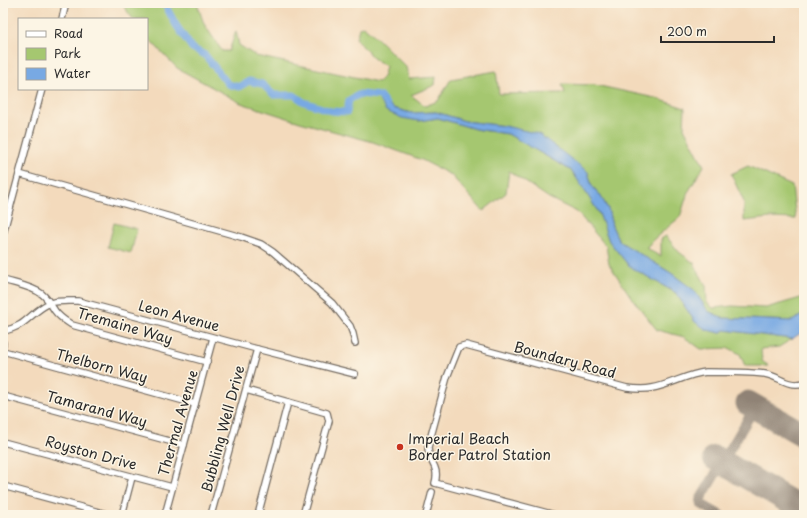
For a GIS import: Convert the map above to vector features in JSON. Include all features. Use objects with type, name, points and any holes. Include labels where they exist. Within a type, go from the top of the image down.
[{"type":"street","points":[[62,18],[66,3]]},
{"type":"street","points":[[3,234],[42,90]]},
{"type":"street","points":[[19,174],[261,244],[273,252],[332,303],[350,326],[355,344]]},
{"type":"street","name":"Tremaine Way","points":[[3,280],[33,288],[51,303],[54,310],[61,318],[72,325],[207,362]]},
{"type":"street","name":"Leon Avenue","points":[[3,331],[16,328],[26,322],[40,309],[51,303],[67,300],[78,301],[213,338],[355,374]]},
{"type":"street","name":"Thermal Avenue","points":[[165,515],[213,338]]},
{"type":"street","name":"Boundary Road","points":[[555,515],[435,483],[437,472],[430,458],[428,447],[434,418],[447,376],[458,349],[463,346],[626,388],[653,388],[697,373],[706,372],[763,374],[789,384],[804,384]]},
{"type":"street","name":"Bubbling Well Drive","points":[[211,515],[257,349]]},
{"type":"street","name":"Thelborn Way","points":[[3,351],[195,404]]},
{"type":"street","points":[[246,390],[327,413],[329,421],[303,515]]},
{"type":"street","name":"Tamarand Way","points":[[3,396],[184,445]]},
{"type":"street","points":[[258,515],[288,402]]},
{"type":"street","name":"Royston Drive","points":[[3,442],[172,487]]},
{"type":"street","points":[[122,515],[132,477]]},
{"type":"street","points":[[3,486],[110,515]]},
{"type":"street","points":[[426,515],[432,492]]},
{"type":"green space","points":[[121,3],[197,3],[204,24],[222,51],[229,51],[236,31],[239,45],[256,56],[378,82],[383,77],[386,66],[373,58],[356,39],[359,28],[363,26],[406,67],[409,79],[436,77],[435,85],[411,95],[425,106],[438,101],[451,79],[496,71],[499,94],[565,93],[562,84],[595,85],[655,98],[685,108],[684,128],[704,166],[688,192],[680,217],[654,239],[646,248],[661,257],[661,239],[666,236],[679,252],[694,263],[706,286],[707,303],[713,308],[732,306],[766,308],[804,297],[804,314],[792,321],[723,318],[707,311],[693,290],[671,273],[619,241],[612,226],[608,209],[600,195],[592,186],[588,172],[505,126],[465,121],[436,112],[411,113],[393,108],[380,95],[380,102],[419,121],[438,118],[475,129],[508,134],[572,171],[599,213],[609,241],[629,266],[676,293],[695,322],[720,333],[725,330],[792,339],[779,347],[761,349],[762,361],[769,366],[745,366],[740,354],[729,348],[701,349],[684,337],[657,330],[631,297],[609,264],[606,246],[577,212],[549,198],[509,171],[506,193],[483,211],[451,175],[422,160],[373,142],[300,122],[241,103],[177,68],[148,38],[148,18],[132,18]]},
{"type":"green space","points":[[748,166],[792,186],[796,219],[770,218],[744,221],[744,202],[731,174]]},
{"type":"green space","points":[[114,223],[137,229],[131,253],[108,247]]},
{"type":"water","points":[[380,95],[393,108],[411,113],[436,112],[465,121],[505,126],[539,134],[588,172],[592,186],[600,195],[608,209],[612,226],[619,241],[671,273],[694,290],[708,311],[723,318],[792,321],[804,314],[804,331],[792,339],[725,330],[720,333],[707,330],[695,322],[676,293],[629,266],[609,241],[599,213],[572,171],[508,134],[475,129],[438,118],[419,121],[402,118],[386,111],[380,102]]},
{"type":"waterway","points":[[164,3],[176,25],[192,48],[205,55],[228,84],[239,87],[249,81],[262,84],[274,95],[294,95],[304,102],[331,111],[347,112],[349,100],[360,94],[380,96],[386,104]]},
{"type":"taxiway","points":[[720,515],[701,504],[700,500],[755,407]]},
{"type":"runway","points":[[748,403],[804,435]]},
{"type":"runway","points":[[715,458],[804,510]]},
{"type":"place","name":"Imperial Beach Border Patrol Station","points":[[400,447]]}]
